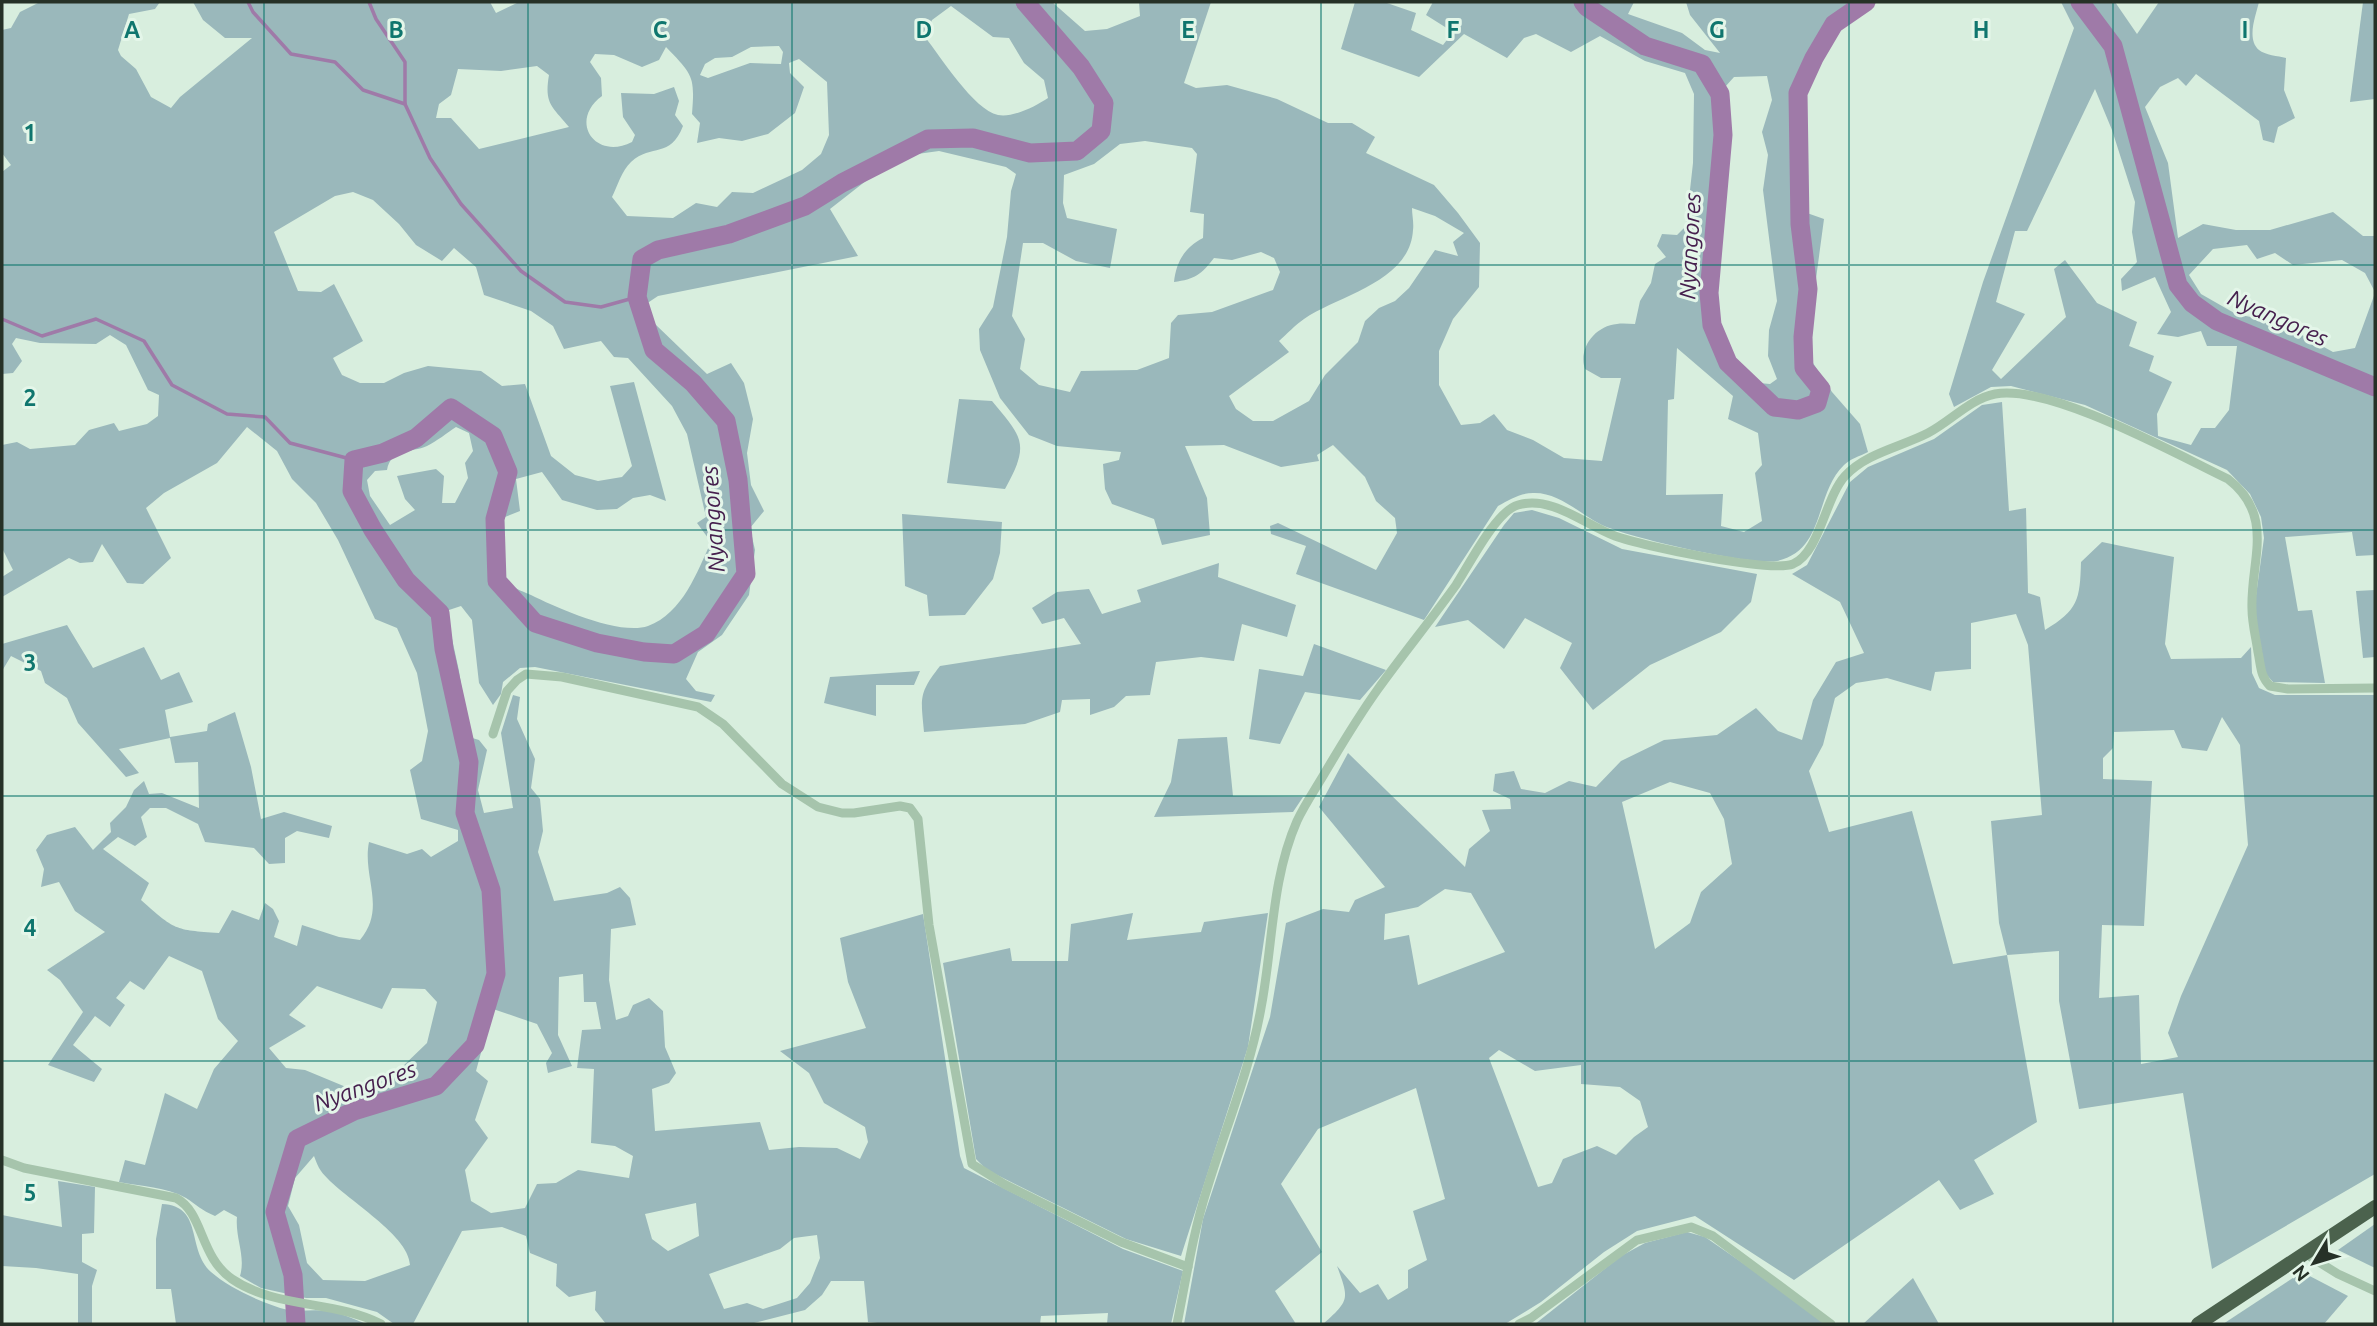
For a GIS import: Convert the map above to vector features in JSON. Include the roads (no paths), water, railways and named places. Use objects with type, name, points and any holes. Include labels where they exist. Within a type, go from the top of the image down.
[{"type":"highway","points":[[2199,1324],[2375,1207]]},
{"type":"street","points":[[1177,1324],[1205,1194],[1250,1057],[1262,1007],[1271,930],[1294,828],[1375,693],[1455,585],[1498,521],[1514,505],[1548,505],[1613,535],[1652,546],[1748,564],[1776,567],[1791,565],[1804,555],[1812,543],[1842,478],[1865,461],[1928,433],[1969,406],[1990,396],[2017,394],[2076,408],[2228,479],[2237,486],[2249,504],[2259,534],[2252,609],[2261,674],[2270,687],[2375,688]]},
{"type":"street","points":[[493,734],[507,691],[517,680],[526,674],[562,677],[698,707],[723,724],[782,784],[818,807],[842,813],[900,806],[910,808],[918,819],[929,925],[970,1160],[984,1173],[1004,1184],[1121,1242],[1188,1267]]},
{"type":"street","points":[[2,1160],[24,1168],[176,1198],[189,1207],[209,1255],[220,1270],[234,1281],[259,1292],[301,1303],[329,1306],[381,1324]]},
{"type":"street","points":[[1519,1324],[1637,1240],[1691,1227],[1713,1236],[1831,1324]]},
{"type":"street","points":[[2306,1254],[2375,1291]]},
{"type":"waterway","points":[[248,2],[253,12],[291,54],[335,62],[363,90],[405,104]]},
{"type":"waterway","points":[[369,2],[376,19],[405,62],[405,104],[430,158],[461,204],[521,271],[565,302],[601,307],[637,297]]},
{"type":"waterway","name":"Nyangores","points":[[296,1324],[293,1275],[275,1212],[297,1139],[354,1111],[436,1086],[475,1045],[496,974],[491,890],[465,813],[469,762],[444,649],[440,613],[406,580],[373,530],[352,491],[354,460],[383,453],[416,438],[451,408],[493,436],[508,472],[495,519],[497,581],[535,623],[597,643],[644,652],[674,654],[706,634],[746,574],[738,480],[726,421],[693,383],[654,350],[637,297],[642,259],[658,250],[729,234],[805,206],[842,183],[928,139],[973,138],[1030,153],[1077,151],[1101,131],[1104,103],[1081,67],[1025,2]]},
{"type":"waterway","name":"Nyangores","points":[[1583,2],[1645,46],[1702,64],[1720,94],[1723,135],[1709,293],[1712,325],[1728,363],[1774,407],[1798,410],[1817,403],[1821,389],[1804,368],[1803,337],[1808,289],[1800,224],[1798,93],[1834,24],[1866,2]]},
{"type":"waterway","name":"Nyangores","points":[[2080,2],[2113,46],[2178,285],[2192,303],[2217,321],[2375,387]]},
{"type":"waterway","points":[[2,319],[42,336],[96,319],[144,341],[172,385],[227,414],[265,417],[290,443],[354,460]]}]
